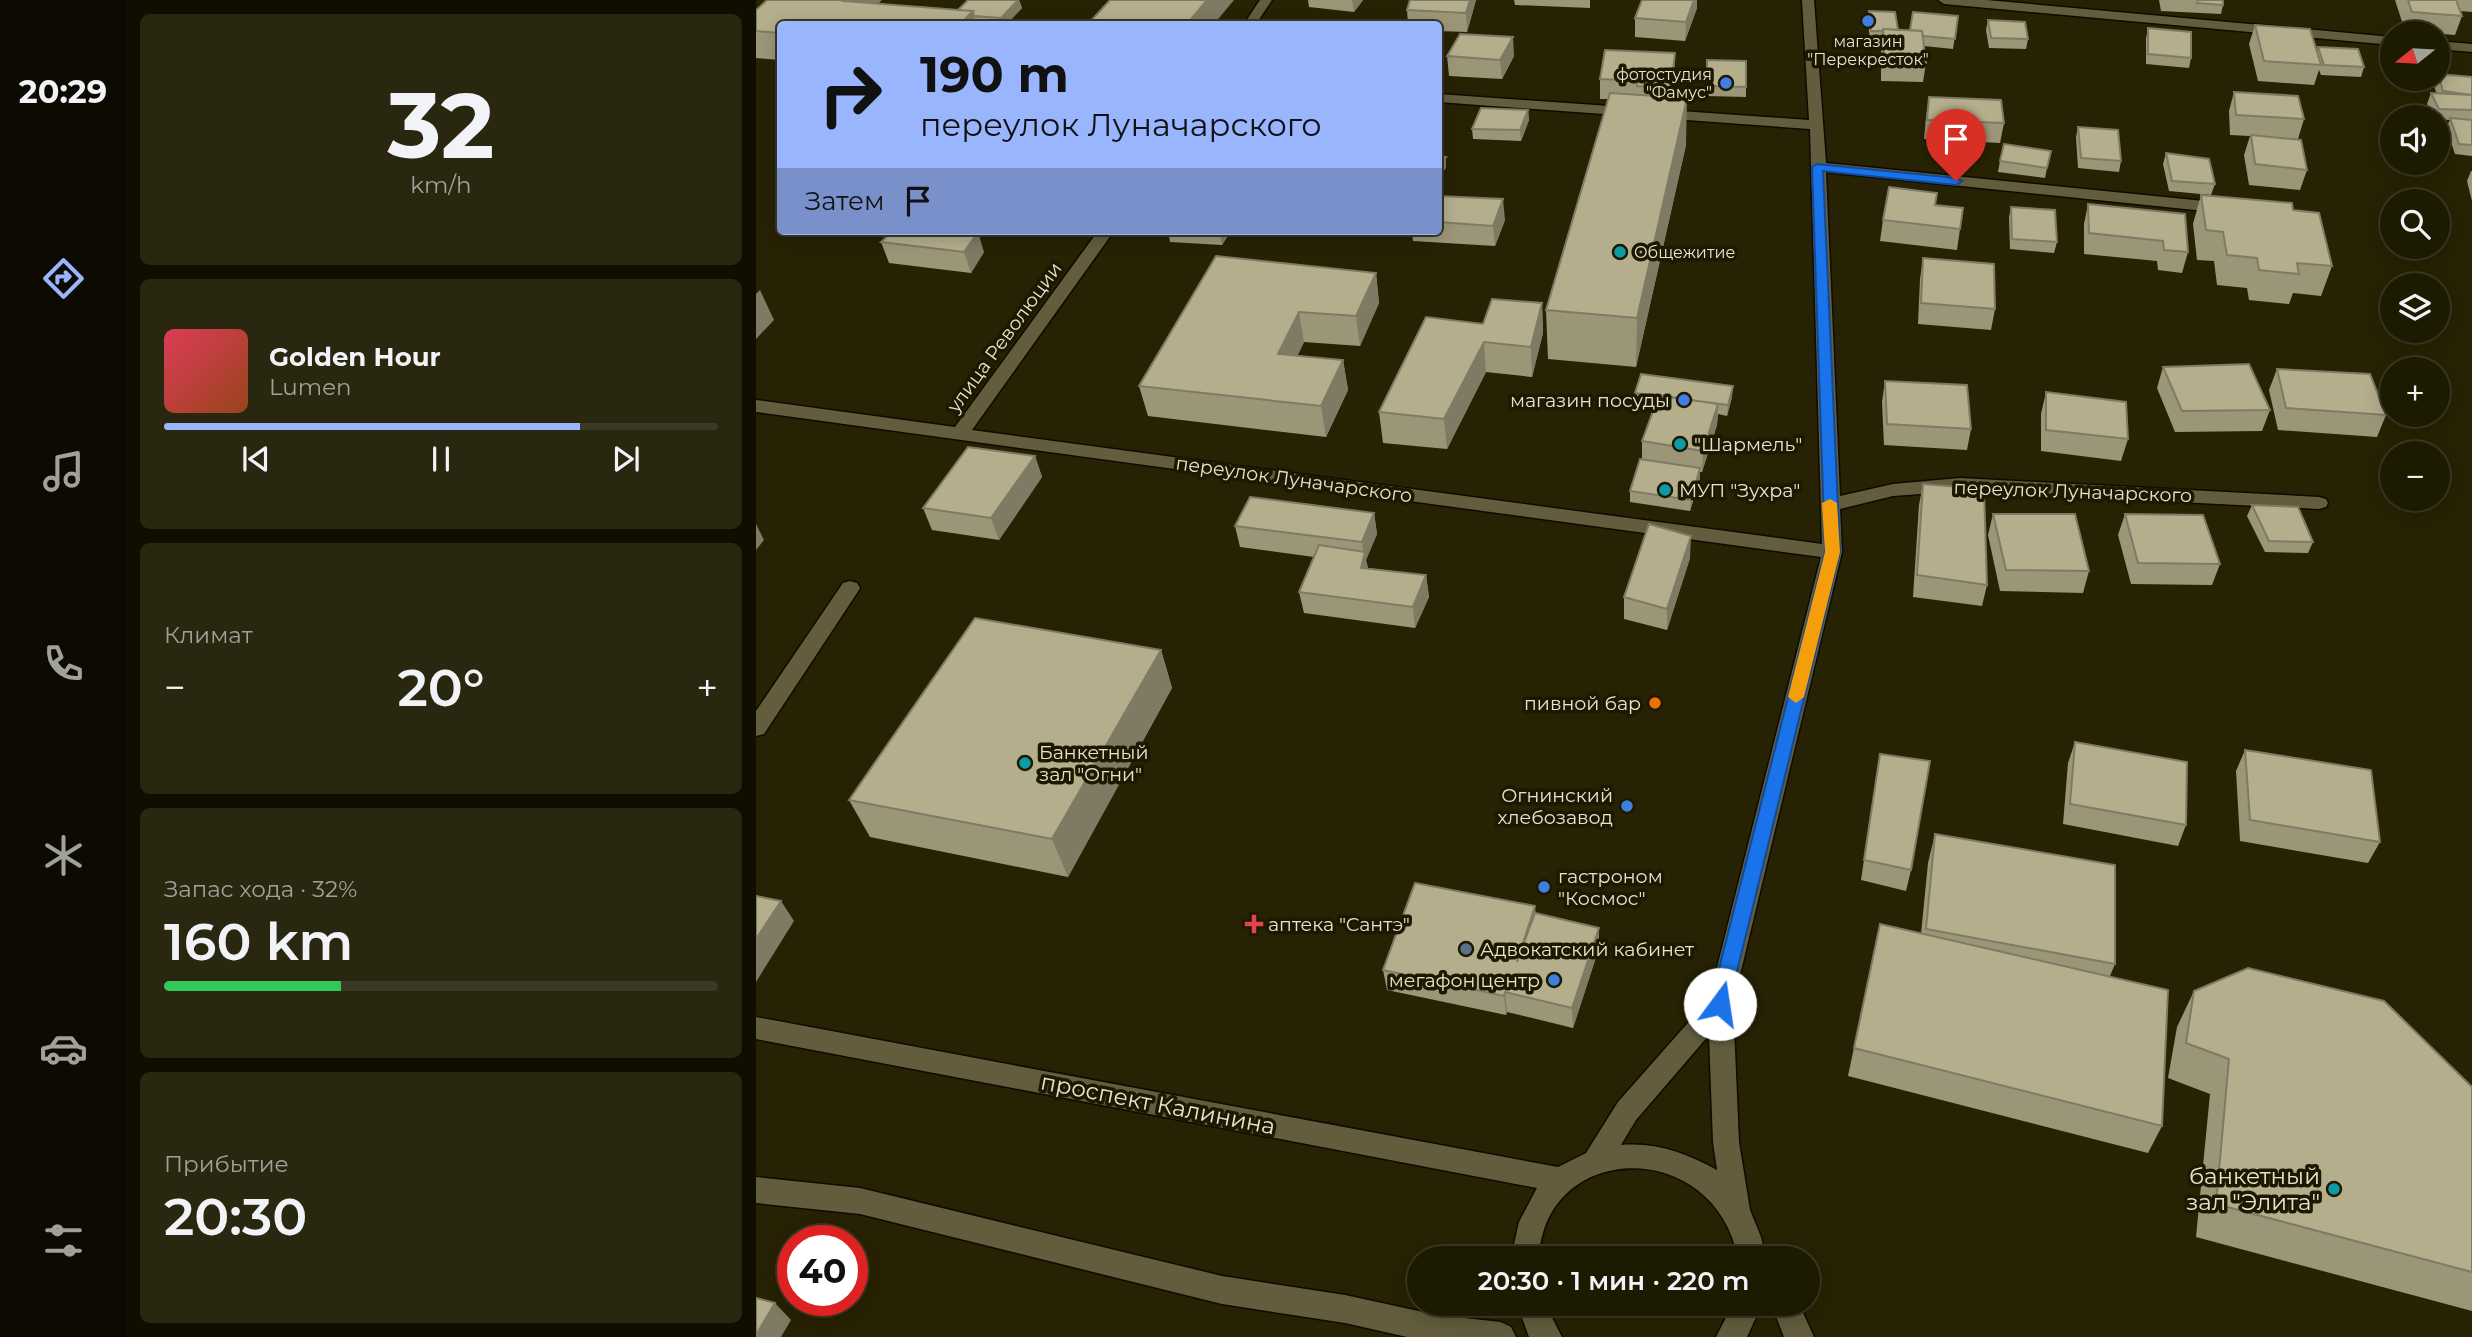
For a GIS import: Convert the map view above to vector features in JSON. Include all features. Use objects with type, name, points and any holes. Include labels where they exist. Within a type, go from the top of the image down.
[{"type":"street","points":[[1252,21],[1266,0]]},
{"type":"street","points":[[1748,1246],[1739,1217],[1726,1142],[1720,1004],[1832,552],[1817,125],[1808,0]]},
{"type":"street","points":[[1944,0],[2380,40]]},
{"type":"street","points":[[2450,46],[2472,48]]},
{"type":"street","points":[[1442,98],[1817,125]]},
{"type":"street","points":[[1817,167],[2233,209]]},
{"type":"street","name":"улица Революции","points":[[960,433],[1103,235]]},
{"type":"street","name":"переулок Луначарского","points":[[756,406],[1832,552]]},
{"type":"street","name":"переулок Луначарского","points":[[1830,506],[1845,500],[1926,485],[2032,486],[2319,503]]},
{"type":"street","points":[[756,728],[850,588]]},
{"type":"street","points":[[1596,1161],[1627,1111],[1720,1004]]},
{"type":"street","name":"проспект Калинина","points":[[756,1028],[1559,1180]]},
{"type":"street","points":[[1525,1246],[1540,1205],[1559,1180],[1596,1161],[1639,1155],[1676,1162],[1710,1181],[1739,1217],[1755,1246]]},
{"type":"street","points":[[756,1190],[860,1201],[1222,1290],[1345,1309],[1437,1329],[1501,1337]]},
{"type":"street","points":[[1535,1316],[1547,1337]]},
{"type":"street","points":[[1731,1337],[1742,1316]]},
{"type":"street","points":[[1789,1316],[1799,1337]]},
{"type":"building","points":[[767,0],[844,0],[973,11],[963,21],[777,21],[777,33],[756,31],[756,10]]},
{"type":"building","points":[[968,0],[1018,0],[1001,18],[974,16],[973,11],[958,10]]},
{"type":"building","points":[[1110,0],[1207,0],[1190,21],[1091,21]]},
{"type":"building","points":[[1410,0],[1470,0],[1466,13],[1407,10]]},
{"type":"building","points":[[1642,0],[1694,0],[1686,22],[1635,18]]},
{"type":"building","points":[[2198,0],[2223,0],[2223,5],[2197,3]]},
{"type":"building","points":[[2408,0],[2456,0],[2462,16],[2412,12]]},
{"type":"building","points":[[1869,11],[1895,12],[1898,30],[1871,31]]},
{"type":"building","points":[[1913,12],[1958,16],[1955,39],[1923,36],[1922,31],[1910,30]]},
{"type":"building","points":[[1988,20],[2025,22],[2028,39],[1991,38]]},
{"type":"building","points":[[2255,25],[2310,29],[2321,65],[2264,61]]},
{"type":"building","points":[[2148,28],[2191,32],[2191,58],[2148,54]]},
{"type":"building","points":[[1883,29],[1922,31],[1926,63],[1884,61]]},
{"type":"building","points":[[1460,34],[1513,37],[1500,60],[1447,56]]},
{"type":"building","points":[[2318,47],[2358,49],[2364,67],[2324,65]]},
{"type":"building","points":[[1605,50],[1675,53],[1671,88],[1637,86],[1638,81],[1600,79]]},
{"type":"building","name":"фотостудия \"Фамус\"","points":[[1707,60],[1746,61],[1746,87],[1707,86]]},
{"type":"building","points":[[2450,75],[2472,77],[2472,95],[2443,91],[2450,91]]},
{"type":"building","points":[[2234,92],[2298,96],[2304,119],[2236,115]]},
{"type":"building","name":"Общежитие","points":[[1610,93],[1687,98],[1637,318],[1546,310]]},
{"type":"building","points":[[2431,93],[2472,95],[2472,110],[2450,109],[2450,105],[2437,105]]},
{"type":"building","points":[[1929,97],[2001,100],[2004,123],[1927,120]]},
{"type":"building","points":[[1481,108],[1528,110],[1520,130],[1472,129]]},
{"type":"building","points":[[2450,118],[2472,120],[2472,145],[2459,144]]},
{"type":"building","points":[[2078,127],[2118,130],[2121,161],[2081,158]]},
{"type":"building","points":[[2251,135],[2301,140],[2307,170],[2255,164]]},
{"type":"building","points":[[2004,144],[2051,151],[2047,168],[2000,161]]},
{"type":"building","points":[[2166,153],[2209,159],[2215,184],[2172,181]]},
{"type":"building","points":[[1889,187],[1937,193],[1935,205],[1963,208],[1960,229],[1883,220]]},
{"type":"building","points":[[2201,195],[2292,203],[2293,210],[2319,213],[2332,266],[2297,263],[2299,274],[2259,270],[2257,258],[2227,255],[2223,232],[2206,230]]},
{"type":"building","points":[[1442,196],[1503,199],[1493,226],[1442,222]]},
{"type":"building","points":[[2088,204],[2185,214],[2188,252],[2164,250],[2163,241],[2089,233]]},
{"type":"building","points":[[2011,207],[2055,210],[2057,242],[2012,239]]},
{"type":"building","points":[[889,235],[976,235],[964,252],[881,242]]},
{"type":"building","points":[[1216,256],[1376,273],[1356,316],[1299,312],[1278,354],[1343,360],[1321,406],[1139,386]]},
{"type":"building","points":[[1923,258],[1994,264],[1995,309],[1921,303]]},
{"type":"building","points":[[1492,299],[1542,303],[1531,347],[1484,342],[1444,419],[1379,412],[1426,317],[1483,324]]},
{"type":"building","points":[[2249,364],[2270,410],[2182,411],[2163,367]]},
{"type":"building","points":[[2277,369],[2370,374],[2380,400],[2380,415],[2286,408]]},
{"type":"building","points":[[1641,374],[1733,386],[1728,405],[1635,393]]},
{"type":"building","points":[[1885,381],[1967,385],[1971,429],[1887,424]]},
{"type":"building","points":[[2046,392],[2126,402],[2128,439],[2046,430]]},
{"type":"building","points":[[1659,395],[1718,404],[1703,451],[1642,441]]},
{"type":"building","points":[[968,447],[1035,456],[991,518],[923,508]]},
{"type":"building","name":"МУП \"Зухра\"","points":[[1640,459],[1700,468],[1691,500],[1630,491]]},
{"type":"building","points":[[1923,484],[1984,489],[1987,585],[1917,575]]},
{"type":"building","points":[[1250,497],[1374,513],[1362,542],[1235,526]]},
{"type":"building","points":[[2252,505],[2298,507],[2313,542],[2269,541]]},
{"type":"building","points":[[1993,514],[2075,514],[2089,571],[2006,570]]},
{"type":"building","points":[[2125,514],[2203,515],[2220,564],[2138,563]]},
{"type":"building","points":[[1649,524],[1691,536],[1667,609],[1624,597]]},
{"type":"building","points":[[1319,545],[1365,552],[1361,568],[1426,575],[1413,607],[1299,592]]},
{"type":"building","name":"Банкетный зал \"Огни\"","points":[[975,618],[1161,650],[1052,839],[849,800]]},
{"type":"building","points":[[2075,742],[2187,762],[2186,825],[2070,804]]},
{"type":"building","points":[[2245,750],[2371,770],[2380,842],[2250,820]]},
{"type":"building","points":[[1880,754],[1930,761],[1911,870],[1864,860]]},
{"type":"building","points":[[1935,834],[2115,865],[2115,964],[1926,929]]},
{"type":"building","points":[[1415,883],[1535,906],[1517,962],[1535,913],[1599,928],[1572,1008],[1505,992],[1504,996],[1383,970]]},
{"type":"building","points":[[756,896],[781,901],[756,939]]},
{"type":"building","points":[[1880,924],[2168,990],[2162,1126],[1854,1048]]},
{"type":"building","name":"банкетный зал \"Элита\"","points":[[2248,968],[2384,1001],[2472,1087],[2472,1272],[2216,1204],[2229,1059],[2186,1043],[2194,991]]},
{"type":"building","points":[[756,1298],[775,1303],[756,1335]]},
{"type":"slow traffic","points":[[1796,697],[1832,552],[1830,503]]},
{"type":"place","name":"магазин \"Перекресток\"","points":[[1868,21]]},
{"type":"place","name":"фотостудия \"Фамус\"","points":[[1726,83]]},
{"type":"place","name":"Общежитие","points":[[1620,252]]},
{"type":"place","name":"магазин посуды","points":[[1684,400]]},
{"type":"place","name":"\"Шармель\"","points":[[1680,444]]},
{"type":"place","name":"МУП \"Зухра\"","points":[[1665,490]]},
{"type":"place","name":"пивной бар","points":[[1655,703]]},
{"type":"place","name":"Банкетный зал \"Огни\"","points":[[1025,763]]},
{"type":"place","name":"Огнинский хлебозавод","points":[[1627,806]]},
{"type":"place","name":"гастроном \"Космос\"","points":[[1544,887]]},
{"type":"place","name":"аптека \"Сантэ\"","points":[[1254,924]]},
{"type":"place","name":"Адвокатский кабинет","points":[[1466,949]]},
{"type":"place","name":"мегафон центр","points":[[1554,980]]},
{"type":"place","name":"банкетный зал \"Элита\"","points":[[2334,1189]]},
{"type":"route","points":[[1720,1004],[1832,552],[1817,167],[1956,181]]}]
